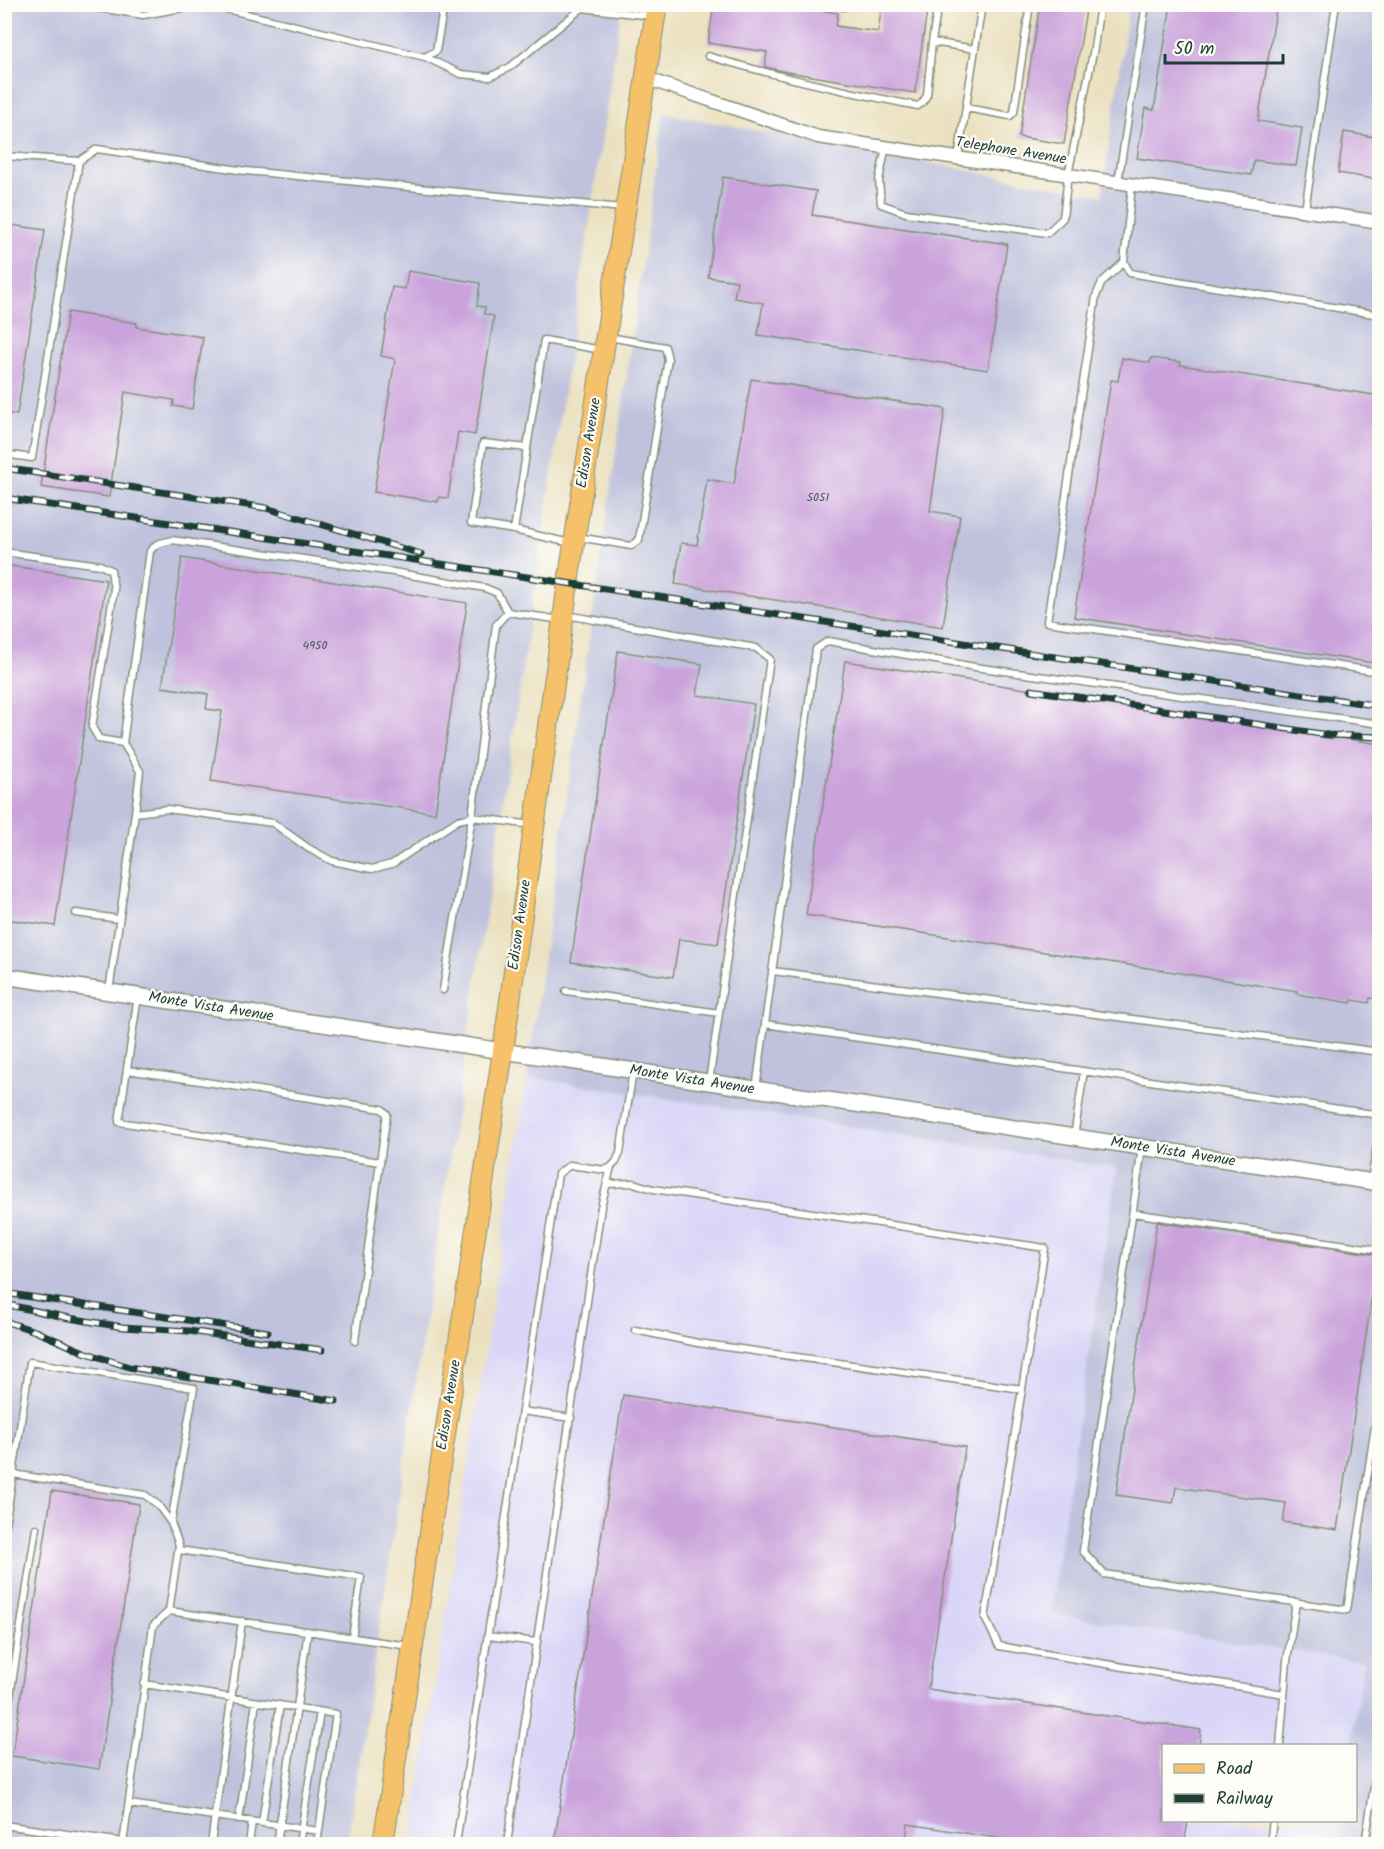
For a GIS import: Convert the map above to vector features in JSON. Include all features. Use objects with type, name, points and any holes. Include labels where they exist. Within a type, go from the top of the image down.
[{"type":"main road","name":"Edison Avenue","points":[[383,1845],[503,1051],[574,540],[656,10]]},
{"type":"street","name":"Telephone Avenue","points":[[645,78],[818,137],[1380,222]]},
{"type":"street","name":"Monte Vista Avenue","points":[[4,976],[1375,1183]]},
{"type":"lane","points":[[74,4],[143,15],[205,4],[425,57],[461,74],[490,77],[510,68],[580,6],[656,10]]},
{"type":"lane","points":[[425,57],[436,51],[444,4]]},
{"type":"lane","points":[[827,4],[844,7],[849,4]]},
{"type":"lane","points":[[708,56],[807,83],[918,106],[927,95],[936,4]]},
{"type":"lane","points":[[958,158],[982,4]]},
{"type":"lane","points":[[966,108],[1010,116],[1014,112],[1030,4]]},
{"type":"lane","points":[[886,147],[879,180],[881,204],[906,213],[1047,233],[1063,218],[1068,175],[1094,48],[1100,4]]},
{"type":"lane","points":[[1118,182],[1146,4]]},
{"type":"lane","points":[[1305,211],[1336,4]]},
{"type":"lane","points":[[932,42],[975,49]]},
{"type":"lane","points":[[4,156],[79,161],[97,149],[246,171],[625,208]]},
{"type":"lane","points":[[4,454],[32,458],[79,161]]},
{"type":"lane","points":[[1132,184],[1124,262],[1130,273],[1380,315]]},
{"type":"lane","points":[[1124,262],[1102,282],[1096,296],[1047,622],[1380,672]]},
{"type":"lane","points":[[514,530],[527,448],[544,340],[665,347],[668,359],[639,540],[631,546],[574,540],[471,523],[483,443],[527,448]]},
{"type":"lane","points":[[109,992],[140,771],[123,743],[150,551],[157,544],[172,540],[393,572],[485,588],[497,593],[508,612]]},
{"type":"lane","points":[[4,552],[100,565],[111,570],[114,590],[92,728],[99,739],[123,743]]},
{"type":"lane","points":[[508,612],[563,618],[756,648],[770,659],[709,1082]]},
{"type":"lane","points":[[443,990],[472,817],[496,625],[508,612]]},
{"type":"lane","points":[[756,1089],[816,649],[828,641],[975,667],[1380,724]]},
{"type":"lane","points":[[135,813],[167,809],[273,823],[308,848],[332,861],[372,869],[392,864],[458,820],[472,817],[534,825]]},
{"type":"lane","points":[[76,913],[119,919]]},
{"type":"lane","points":[[773,971],[1380,1052]]},
{"type":"lane","points":[[566,991],[719,1013]]},
{"type":"lane","points":[[138,996],[119,1122],[380,1162]]},
{"type":"lane","points":[[765,1024],[1380,1114]]},
{"type":"lane","points":[[127,1070],[382,1109],[387,1114],[356,1341]]},
{"type":"lane","points":[[456,1845],[558,1174],[570,1165],[605,1170],[616,1162],[620,1153],[633,1071]]},
{"type":"lane","points":[[1074,1137],[1084,1071]]},
{"type":"lane","points":[[1375,1183],[1380,1126]]},
{"type":"lane","points":[[1142,1148],[1083,1551],[1104,1574],[1347,1610],[1380,1394]]},
{"type":"lane","points":[[507,1845],[601,1207],[611,1167]]},
{"type":"lane","points":[[607,1184],[633,1183],[653,1189],[1045,1248],[985,1618],[999,1646],[1284,1694]]},
{"type":"lane","points":[[1133,1213],[1380,1250]]},
{"type":"lane","points":[[635,1330],[698,1342],[1022,1389]]},
{"type":"lane","points":[[4,1532],[7,1494],[13,1474],[30,1362],[194,1388],[171,1523]]},
{"type":"lane","points":[[522,1411],[571,1418]]},
{"type":"lane","points":[[4,1825],[123,1843],[153,1626],[170,1611],[179,1545],[171,1523],[158,1505],[145,1495],[13,1474]]},
{"type":"lane","points":[[4,1735],[36,1528]]},
{"type":"lane","points":[[178,1550],[361,1577],[352,1638]]},
{"type":"lane","points":[[1280,1744],[1296,1602]]},
{"type":"lane","points":[[170,1611],[412,1647]]},
{"type":"lane","points":[[211,1845],[242,1622]]},
{"type":"lane","points":[[277,1845],[308,1631]]},
{"type":"lane","points":[[488,1636],[536,1642]]},
{"type":"lane","points":[[144,1684],[336,1714],[317,1845]]},
{"type":"lane","points":[[238,1820],[256,1702]]},
{"type":"lane","points":[[262,1823],[280,1705]]},
{"type":"lane","points":[[299,1845],[320,1712]]},
{"type":"lane","points":[[1365,1845],[1380,1747]]},
{"type":"lane","points":[[129,1804],[319,1832]]},
{"type":"lane","points":[[249,1845],[252,1822]]},
{"type":"lane","points":[[1270,1845],[1273,1822]]},
{"type":"shaded area","points":[[5,5],[622,5],[347,1844],[5,1844]]},
{"type":"shaded area","points":[[1129,5],[1379,5],[1379,1844],[1337,1844],[1340,1822],[1357,1822],[1357,1744],[1351,1744],[1364,1662],[1050,1614],[1117,1168],[527,1077],[664,113],[1102,196]]},
{"type":"shaded area","points":[[527,1077],[1118,1168],[1050,1614],[1364,1662],[1351,1744],[1162,1744],[1162,1822],[1340,1822],[1337,1844],[411,1844]]},
{"type":"building","points":[[714,4],[782,4],[838,13],[836,26],[878,32],[882,4],[928,4],[915,93],[765,67],[767,52],[708,43]]},
{"type":"building","points":[[1040,4],[1087,4],[1064,144],[1019,137]]},
{"type":"building","points":[[1171,4],[1277,4],[1258,121],[1302,128],[1296,166],[1254,160],[1251,175],[1137,158],[1145,108],[1154,110]]},
{"type":"building","points":[[1344,132],[1380,138],[1380,180],[1338,173]]},
{"type":"building","points":[[723,177],[816,191],[812,215],[1007,244],[988,370],[758,335],[763,303],[734,298],[737,281],[708,277]]},
{"type":"building","points":[[4,224],[45,230],[17,415],[4,413]]},
{"type":"building","points":[[408,271],[480,283],[477,306],[485,307],[484,314],[494,316],[475,435],[458,432],[448,498],[439,497],[438,502],[374,492],[395,359],[381,356],[392,287],[405,289]]},
{"type":"building","points":[[68,312],[137,323],[136,327],[203,337],[192,409],[173,406],[174,400],[125,392],[109,497],[41,487]]},
{"type":"building","points":[[1122,358],[1150,363],[1151,358],[1181,362],[1180,365],[1380,396],[1380,664],[1074,617],[1111,380],[1118,381]]},
{"type":"building","points":[[751,379],[945,409],[930,511],[960,516],[943,627],[675,584],[681,543],[697,545],[707,479],[734,484]]},
{"type":"building","points":[[182,558],[467,603],[435,813],[211,781],[222,711],[206,709],[208,694],[162,687]]},
{"type":"building","points":[[4,565],[106,580],[55,926],[4,919]]},
{"type":"building","points":[[618,651],[702,664],[697,695],[754,704],[718,944],[679,939],[673,977],[571,962]]},
{"type":"building","points":[[845,661],[1380,744],[1380,999],[1370,998],[1369,1003],[1352,1000],[1351,1003],[1296,994],[1297,991],[806,915]]},
{"type":"building","points":[[1157,1222],[1378,1255],[1337,1530],[1283,1522],[1286,1503],[1176,1487],[1173,1503],[1116,1495]]},
{"type":"building","points":[[623,1395],[965,1447],[928,1689],[1201,1730],[1199,1744],[1162,1744],[1162,1822],[1188,1822],[1184,1845],[1043,1845],[908,1824],[905,1845],[554,1845]]},
{"type":"building","points":[[52,1491],[139,1504],[99,1769],[12,1756]]},
{"type":"railway","points":[[4,468],[266,508],[421,554]]},
{"type":"railway","points":[[4,498],[1380,706]]},
{"type":"railway","points":[[1031,690],[1328,735],[1380,737]]},
{"type":"railway","points":[[4,1293],[268,1332]]},
{"type":"railway","points":[[4,1304],[123,1327],[189,1331],[322,1350]]},
{"type":"railway","points":[[4,1321],[129,1367],[336,1401]]}]
